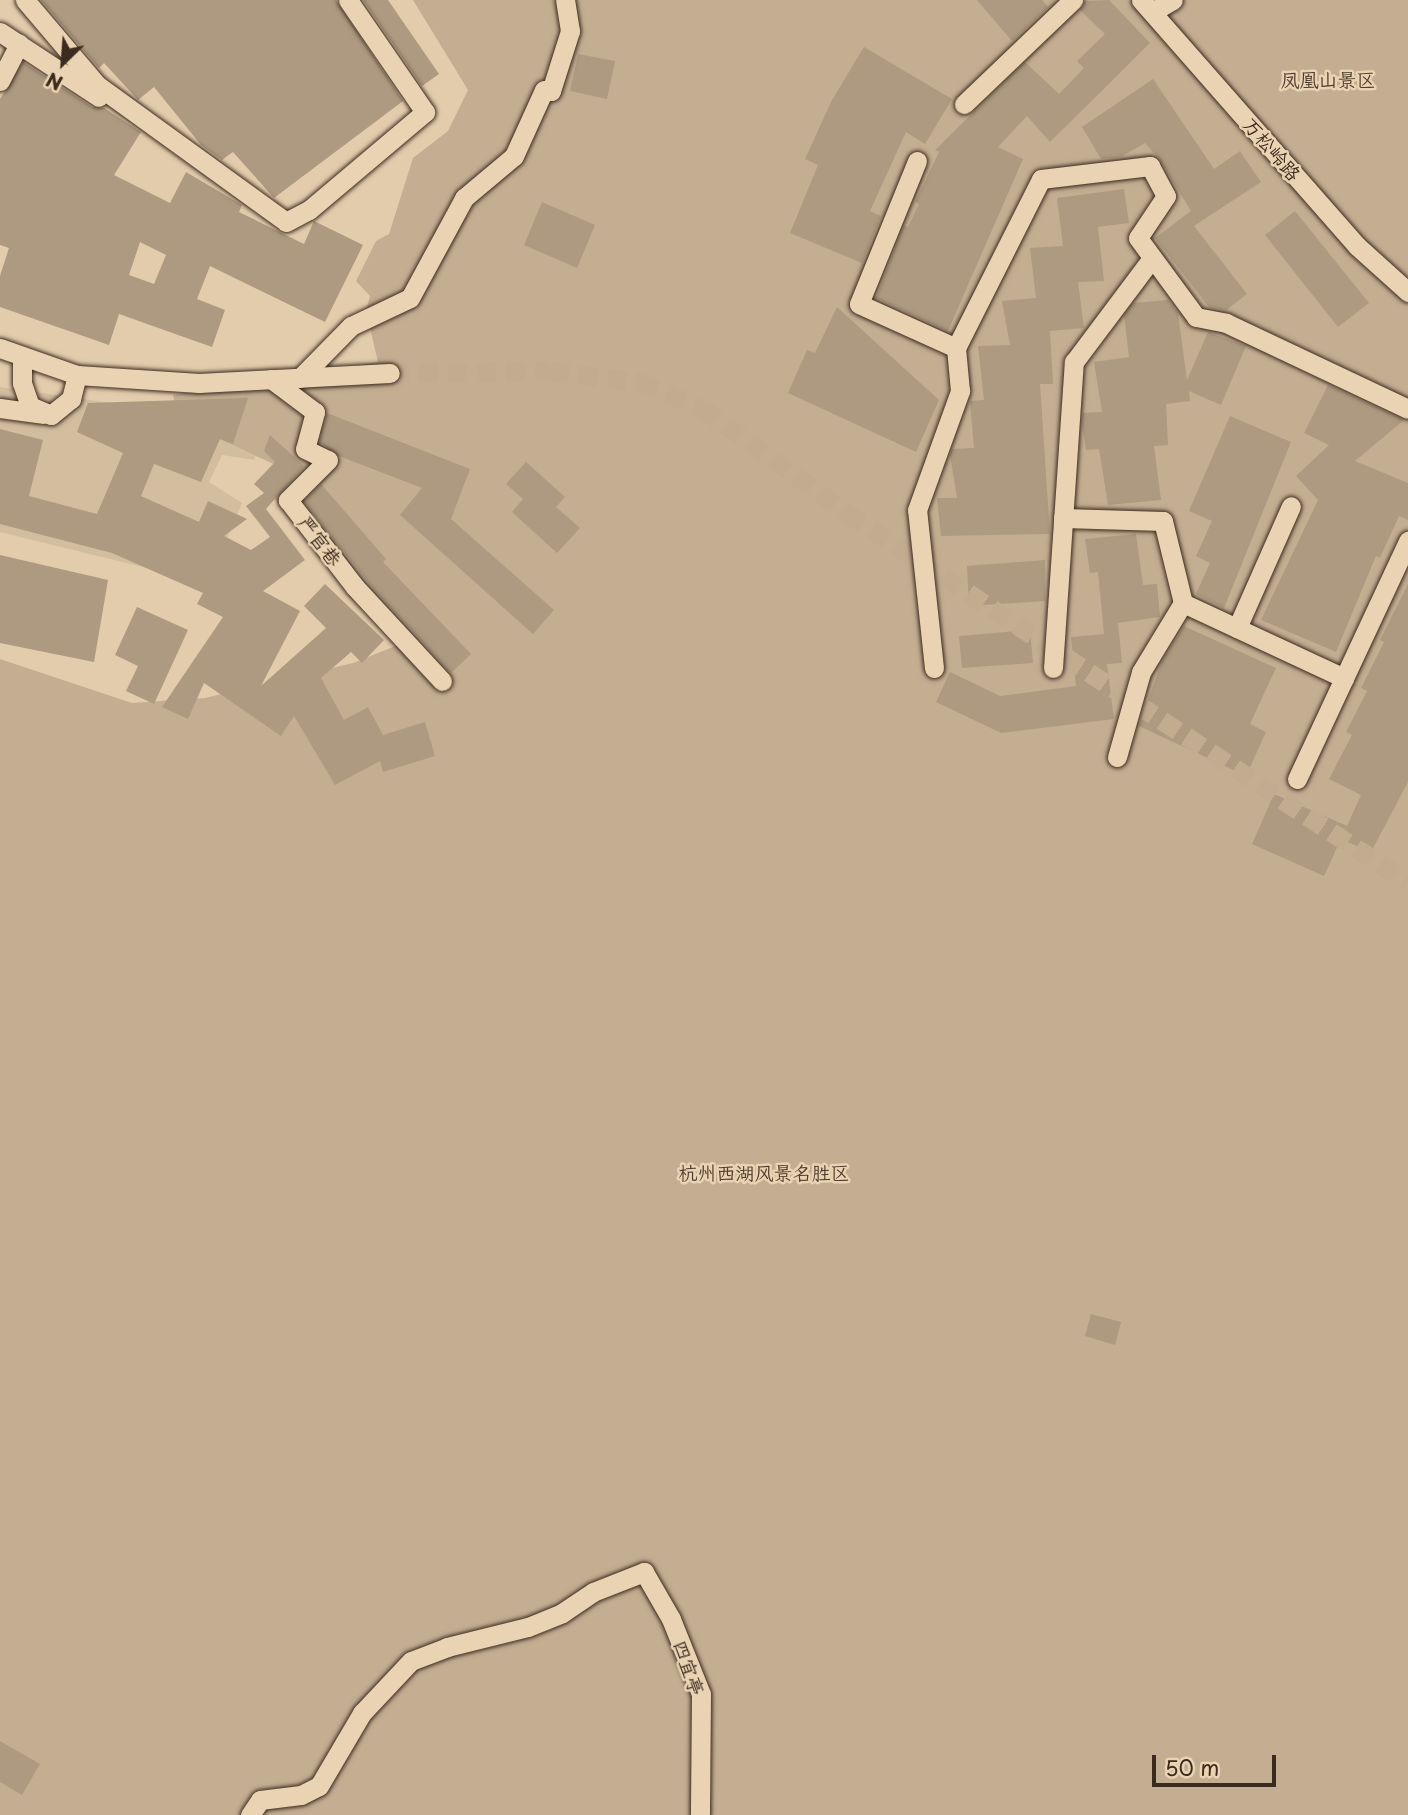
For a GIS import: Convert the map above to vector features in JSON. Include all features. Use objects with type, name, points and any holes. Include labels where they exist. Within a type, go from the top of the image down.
[{"type":"street","points":[[25,0],[97,85],[286,222],[309,210],[425,112],[348,0]]},
{"type":"street","points":[[300,377],[351,326],[410,298],[464,198],[514,156],[544,90],[551,91],[555,79],[570,31],[565,0]]},
{"type":"street","points":[[964,104],[1073,0]]},
{"type":"street","points":[[1147,6],[1173,0]]},
{"type":"street","name":"万松岭路","points":[[1147,6],[1357,246],[1408,292]]},
{"type":"street","points":[[0,32],[247,203]]},
{"type":"street","points":[[0,81],[19,44]]},
{"type":"street","points":[[917,160],[859,304],[956,348]]},
{"type":"street","points":[[934,668],[917,510],[960,391],[956,348],[1041,178],[1150,166],[1166,196],[1138,238],[1196,317],[1226,323],[1408,408]]},
{"type":"street","points":[[1054,668],[1074,362],[1152,257]]},
{"type":"street","points":[[0,348],[77,375],[199,383],[390,373]]},
{"type":"street","points":[[22,356],[22,383],[30,406],[51,415]]},
{"type":"street","points":[[0,408],[51,415],[71,399],[77,375]]},
{"type":"street","name":"严官巷","points":[[271,379],[315,412],[305,449],[328,460],[288,500],[355,587],[442,681]]},
{"type":"street","points":[[1237,628],[1291,506]]},
{"type":"street","points":[[1063,518],[1163,521],[1183,603],[1141,673],[1117,757]]},
{"type":"street","points":[[1297,779],[1408,541]]},
{"type":"street","points":[[1183,603],[1344,678]]},
{"type":"street","name":"四宜亭","points":[[250,1815],[260,1800],[301,1795],[318,1786],[362,1713],[411,1661],[447,1647],[528,1628],[562,1613],[593,1592],[644,1572],[671,1619],[701,1693],[700,1815]]},
{"type":"shaded area","points":[[0,387],[118,404],[268,415],[254,460],[222,455],[209,482],[242,503],[208,583],[0,532]]},
{"type":"green space","name":"杭州西湖风景名胜区","points":[[413,0],[1408,0],[1408,1815],[0,1815],[0,659],[132,703],[205,698],[353,663],[403,643],[269,493],[280,467],[179,420],[173,395],[378,362],[366,311],[370,296],[356,281],[376,241],[389,234],[413,158],[448,131],[468,90]]},
{"type":"building","points":[[41,0],[336,0],[403,101],[274,198],[233,152],[222,160],[201,145],[154,87],[138,100],[104,63],[99,68]]},
{"type":"building","points":[[363,0],[388,0],[439,74],[422,86]]},
{"type":"building","points":[[977,0],[1042,0],[1048,7],[1012,41]]},
{"type":"building","points":[[1109,0],[1150,43],[1050,142],[1027,116],[998,147],[1023,159],[948,331],[876,298],[904,225],[908,227],[919,204],[915,202],[939,152],[935,150],[1025,62],[1059,94],[1084,68],[1077,61],[1105,34],[1080,10],[1085,1]]},
{"type":"building","points":[[864,47],[952,99],[925,144],[906,132],[870,211],[881,216],[862,263],[790,233],[818,165],[805,159],[832,100]]},
{"type":"building","points":[[578,54],[615,61],[607,99],[570,91]]},
{"type":"building","points":[[23,62],[92,107],[104,108],[141,132],[114,175],[170,203],[186,172],[242,205],[239,212],[304,244],[314,221],[363,245],[325,322],[210,266],[197,299],[225,310],[212,347],[119,314],[109,345],[0,307],[0,276],[9,248],[0,245],[0,99]],"holes":[[[140,242],[166,255],[154,284],[129,275]]]},
{"type":"building","points":[[1153,79],[1214,169],[1240,151],[1261,182],[1194,226],[1247,294],[1226,310],[1209,307],[1155,238],[1191,211],[1160,160],[1145,143],[1121,157],[1101,159],[1082,127]]},
{"type":"building","points":[[1124,189],[1129,223],[1098,227],[1104,281],[1078,282],[1084,328],[1050,331],[1053,384],[1040,384],[1050,534],[941,536],[937,498],[957,498],[950,455],[952,449],[974,448],[970,401],[984,400],[978,346],[1010,345],[1002,301],[1036,298],[1030,248],[1063,246],[1057,198]]},
{"type":"building","points":[[542,202],[595,225],[577,268],[524,245]]},
{"type":"building","points":[[1295,211],[1369,303],[1338,327],[1265,235]]},
{"type":"building","points":[[1168,300],[1178,313],[1187,380],[1208,332],[1246,346],[1221,405],[1189,391],[1190,401],[1166,404],[1168,445],[1154,446],[1161,500],[1108,505],[1099,449],[1086,450],[1082,424],[1083,413],[1102,412],[1094,362],[1129,357],[1124,315],[1133,303]]},
{"type":"building","points":[[837,307],[939,400],[916,452],[788,393],[807,350],[815,353]]},
{"type":"building","points":[[1328,385],[1404,420],[1355,461],[1408,483],[1408,520],[1399,516],[1380,558],[1376,556],[1336,652],[1261,620],[1318,500],[1296,476],[1329,445],[1304,433]]},
{"type":"building","points":[[248,398],[233,444],[220,439],[201,482],[154,464],[141,496],[199,522],[208,501],[247,519],[224,536],[251,550],[270,537],[246,506],[264,493],[254,484],[275,462],[264,451],[270,435],[304,466],[266,509],[305,560],[263,591],[300,611],[261,686],[326,628],[304,606],[325,584],[384,640],[362,663],[351,652],[321,678],[344,720],[368,707],[383,735],[425,722],[435,756],[383,772],[380,761],[335,785],[294,716],[281,736],[204,683],[188,719],[162,707],[223,617],[197,604],[203,593],[112,553],[0,524],[0,429],[43,440],[29,496],[97,514],[123,453],[77,432],[88,403]]},
{"type":"building","points":[[327,413],[470,469],[451,519],[554,610],[533,634],[400,515],[422,488],[339,456],[319,442]]},
{"type":"building","points":[[1230,416],[1291,442],[1224,608],[1196,594],[1210,563],[1196,556],[1212,521],[1189,511]]},
{"type":"building","points":[[526,462],[565,497],[556,507],[580,528],[557,553],[512,512],[523,499],[506,484]]},
{"type":"building","points":[[321,484],[386,559],[383,562],[471,654],[451,673],[372,587],[304,501]]},
{"type":"building","points":[[1136,534],[1143,585],[1157,584],[1160,617],[1118,623],[1122,663],[1107,664],[1114,719],[1001,733],[936,702],[950,672],[1000,696],[1076,686],[1071,637],[1104,634],[1098,572],[1090,573],[1085,539]]},
{"type":"building","points":[[0,555],[108,580],[94,662],[0,643]]},
{"type":"building","points":[[1045,560],[1045,601],[969,606],[967,566]]},
{"type":"building","points":[[1408,584],[1408,782],[1371,852],[1341,839],[1324,876],[1252,844],[1274,794],[1347,826],[1361,795],[1329,779],[1352,735],[1346,732],[1367,691],[1361,688],[1384,642],[1380,640]]},
{"type":"building","points":[[137,607],[188,630],[154,704],[126,691],[138,666],[115,655]]},
{"type":"building","points":[[1184,626],[1276,668],[1250,724],[1266,732],[1246,776],[1139,726],[1162,661]]},
{"type":"building","points":[[1030,630],[1033,663],[962,668],[959,636]]},
{"type":"building","points":[[1091,1314],[1121,1322],[1115,1345],[1085,1336]]},
{"type":"building","points":[[0,1741],[40,1764],[22,1795],[0,1782]]},
{"type":"tunnel","points":[[390,373],[550,371],[640,382],[702,408],[847,513],[1408,882]]},
{"type":"park label","name":"凤凰山景区","points":[[1328,80]]}]
